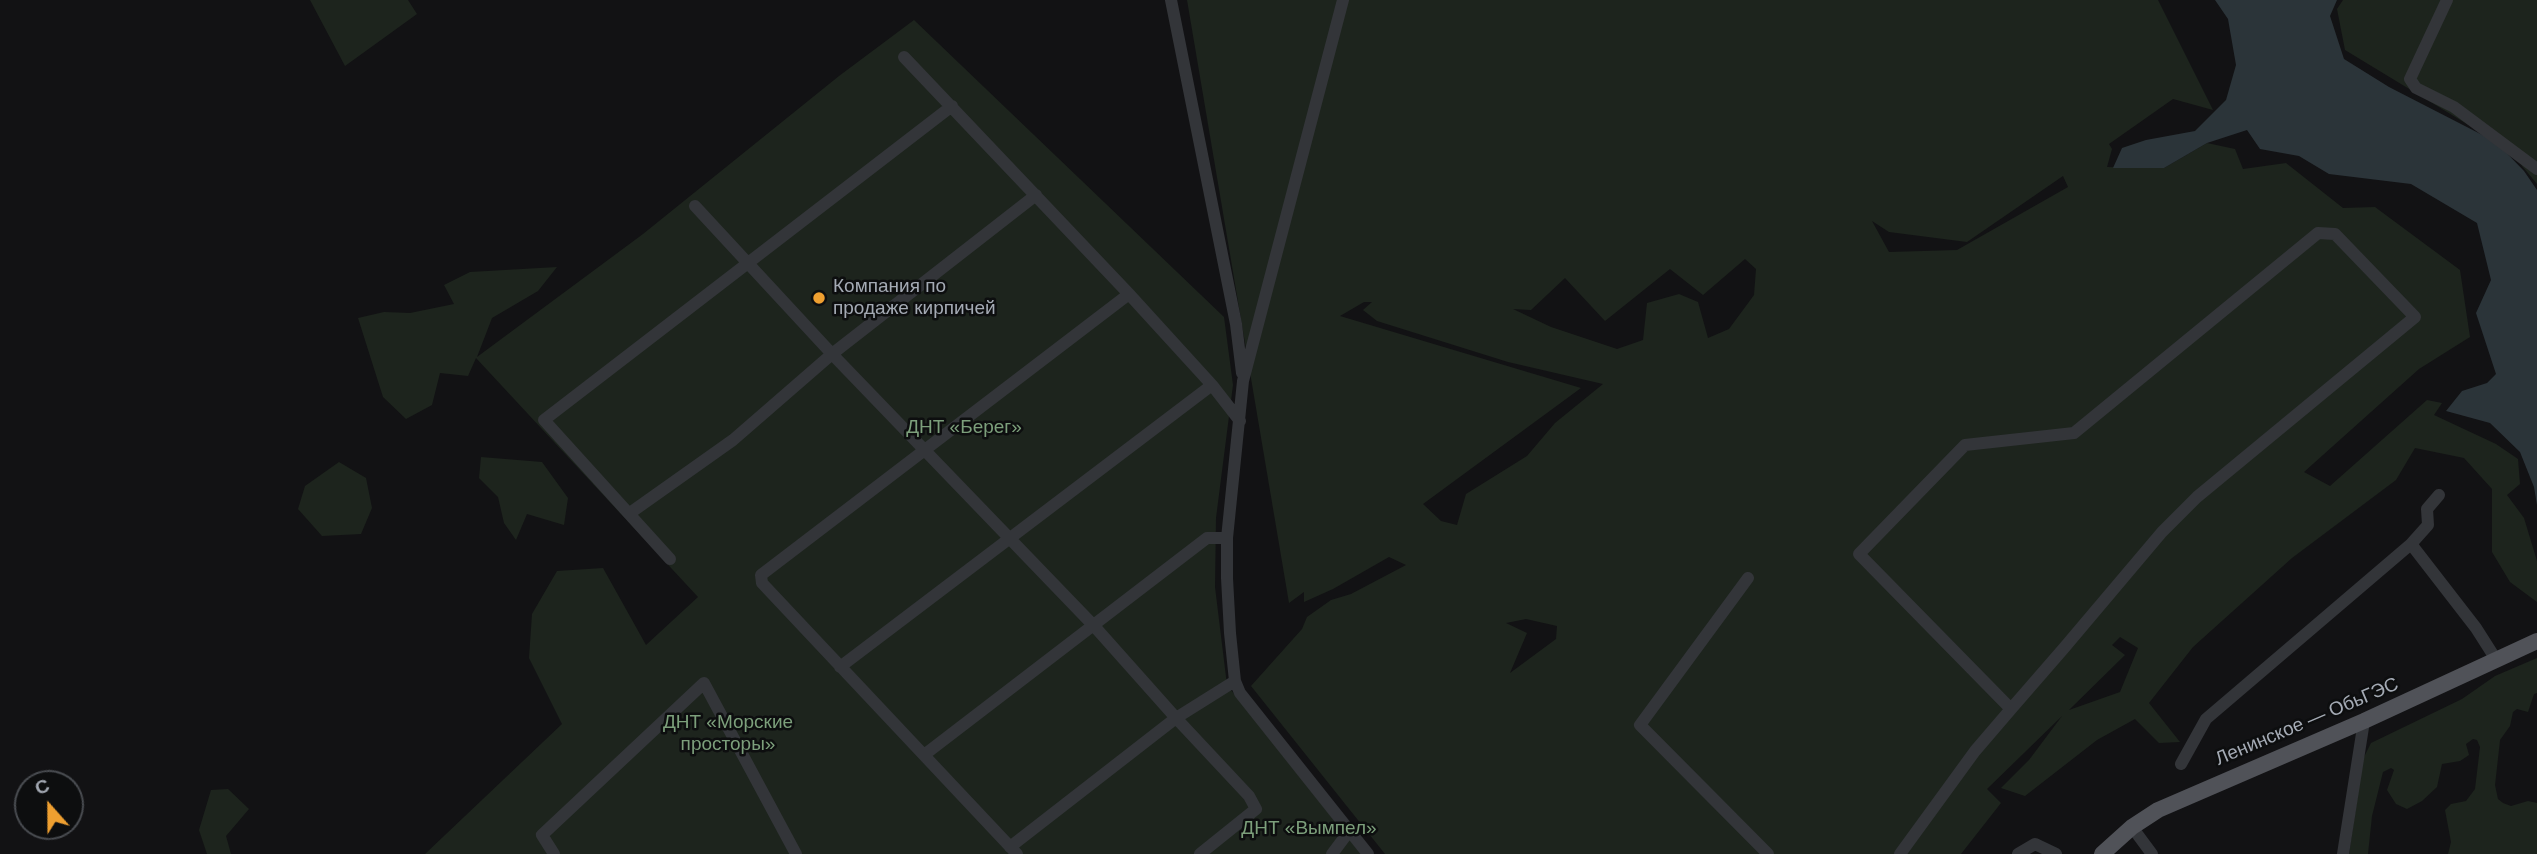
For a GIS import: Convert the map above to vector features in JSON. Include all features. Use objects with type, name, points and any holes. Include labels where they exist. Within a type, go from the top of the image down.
[{"type":"main road","name":"Ленинское — ОбьГЭС","points":[[2102,854],[2132,827],[2184,797],[2364,721],[2537,641]]},
{"type":"street","points":[[1171,0],[1236,324],[1243,381]]},
{"type":"street","points":[[1343,0],[1243,381],[1227,538],[1230,634],[1235,681],[1248,703],[1368,854]]},
{"type":"street","points":[[2446,0],[2410,79],[2416,88],[2454,107],[2537,169]]},
{"type":"street","points":[[904,57],[1129,294],[1212,385],[1240,421]]},
{"type":"street","points":[[670,559],[544,420],[952,106]]},
{"type":"street","points":[[630,513],[733,440],[832,354],[1036,195]]},
{"type":"street","points":[[695,206],[750,262],[832,354],[926,448],[1009,539],[1095,627],[1249,796],[1256,808],[1200,854]]},
{"type":"street","points":[[1900,854],[1975,751],[2011,709],[2162,532],[2197,497],[2415,317],[2335,234],[2318,233],[2074,433],[1965,445],[1859,554],[2011,709]]},
{"type":"street","points":[[1129,294],[761,575],[762,583],[1013,850],[1176,718],[1235,681]]},
{"type":"street","points":[[840,667],[1212,385]]},
{"type":"street","points":[[2181,764],[2206,719],[2411,544],[2428,525],[2427,509],[2439,495]]},
{"type":"street","points":[[924,755],[1095,627],[1207,538],[1227,538]]},
{"type":"street","points":[[2411,544],[2476,628],[2497,661]]},
{"type":"street","points":[[1748,578],[1640,725],[1768,854]]},
{"type":"street","points":[[554,854],[542,835],[704,683],[796,854]]},
{"type":"street","points":[[2343,854],[2364,721]]},
{"type":"street","points":[[2132,827],[2151,854]]},
{"type":"street","points":[[1332,854],[1350,830]]},
{"type":"street","points":[[2018,854],[2035,844],[2056,854]]},
{"type":"green space","points":[[310,0],[408,0],[417,14],[345,66]]},
{"type":"green space","points":[[1187,0],[2158,0],[2213,110],[2173,99],[2109,144],[2112,149],[2107,167],[2164,168],[2207,143],[2235,149],[2243,169],[2286,163],[2343,208],[2375,207],[2460,270],[2470,337],[2419,369],[2304,472],[2330,486],[2427,400],[2442,403],[2434,415],[2496,444],[2518,459],[2520,484],[2507,495],[2524,518],[2537,561],[2537,602],[2510,582],[2492,552],[2492,489],[2464,458],[2415,448],[2396,480],[2292,558],[2193,647],[2149,703],[2180,742],[2159,743],[2135,719],[2097,740],[2025,796],[2001,788],[2029,760],[2062,716],[1987,789],[2001,803],[1961,854],[1385,854],[1251,686],[1302,629],[1307,617],[1331,600],[1351,594],[1406,565],[1389,557],[1333,589],[1304,602],[1304,592],[1289,603]],"holes":[[[2063,176],[2068,187],[1957,250],[1889,252],[1872,221],[1889,232],[1967,242]],[[1745,259],[1756,269],[1754,295],[1729,329],[1708,338],[1698,302],[1679,294],[1647,303],[1643,340],[1617,349],[1551,327],[1513,309],[1531,310],[1565,278],[1605,321],[1670,269],[1703,295]],[[1364,302],[1372,302],[1363,310],[1377,321],[1508,362],[1603,384],[1555,423],[1527,456],[1466,494],[1457,525],[1441,521],[1423,504],[1581,388],[1340,316]],[[1526,619],[1557,626],[1556,639],[1510,673],[1527,633],[1506,623]],[[2120,637],[2138,648],[2120,692],[2069,710],[2125,655],[2112,645]]]},
{"type":"green space","points":[[2343,0],[2537,0],[2537,184],[2508,149],[2345,50],[2337,9]]},
{"type":"green space","name":"ДНТ «Берег»","points":[[914,20],[1224,317],[1233,385],[1216,518],[1215,587],[1227,685],[1361,854],[425,854],[562,724],[529,658],[532,614],[557,571],[603,568],[646,645],[698,597],[476,358],[468,376],[440,373],[432,405],[406,419],[383,397],[358,318],[384,312],[410,313],[454,304],[444,285],[470,272],[557,267],[538,291],[492,318],[477,357],[643,234],[839,76]]},
{"type":"green space","points":[[481,457],[542,462],[568,498],[564,525],[527,514],[516,540],[504,523],[498,497],[479,478]]},
{"type":"green space","points":[[339,462],[366,478],[372,508],[361,534],[322,536],[298,509],[305,486]]},
{"type":"green space","points":[[2537,658],[2537,693],[2534,694],[2528,712],[2517,709],[2513,712],[2510,726],[2500,740],[2495,785],[2498,799],[2503,803],[2511,806],[2528,801],[2537,803],[2537,854],[2448,854],[2451,842],[2445,810],[2451,804],[2466,801],[2475,789],[2480,747],[2477,740],[2473,739],[2466,744],[2469,755],[2460,761],[2442,764],[2437,787],[2422,801],[2407,809],[2396,804],[2387,790],[2394,770],[2391,768],[2383,772],[2372,816],[2368,854],[2349,854],[2363,759],[2371,743],[2462,699],[2495,676]]},
{"type":"green space","points":[[228,789],[249,809],[226,836],[231,854],[207,854],[199,830],[211,790]]},
{"type":"shaded area","points":[[2215,0],[2337,0],[2330,16],[2344,59],[2389,87],[2496,142],[2524,171],[2537,190],[2537,505],[2534,487],[2520,452],[2490,423],[2446,411],[2462,391],[2487,383],[2496,374],[2476,313],[2491,280],[2477,223],[2411,184],[2329,174],[2299,156],[2260,149],[2247,130],[2207,143],[2164,168],[2113,168],[2122,148],[2146,140],[2195,131],[2226,100],[2236,65],[2228,19]]},
{"type":"place","name":"Компания по продаже кирпичей","points":[[819,298]]},
{"type":"park label","name":"ДНТ «Морские просторы»","points":[[728,734]]},
{"type":"park label","name":"ДНТ «Вымпел»","points":[[1309,829]]}]
